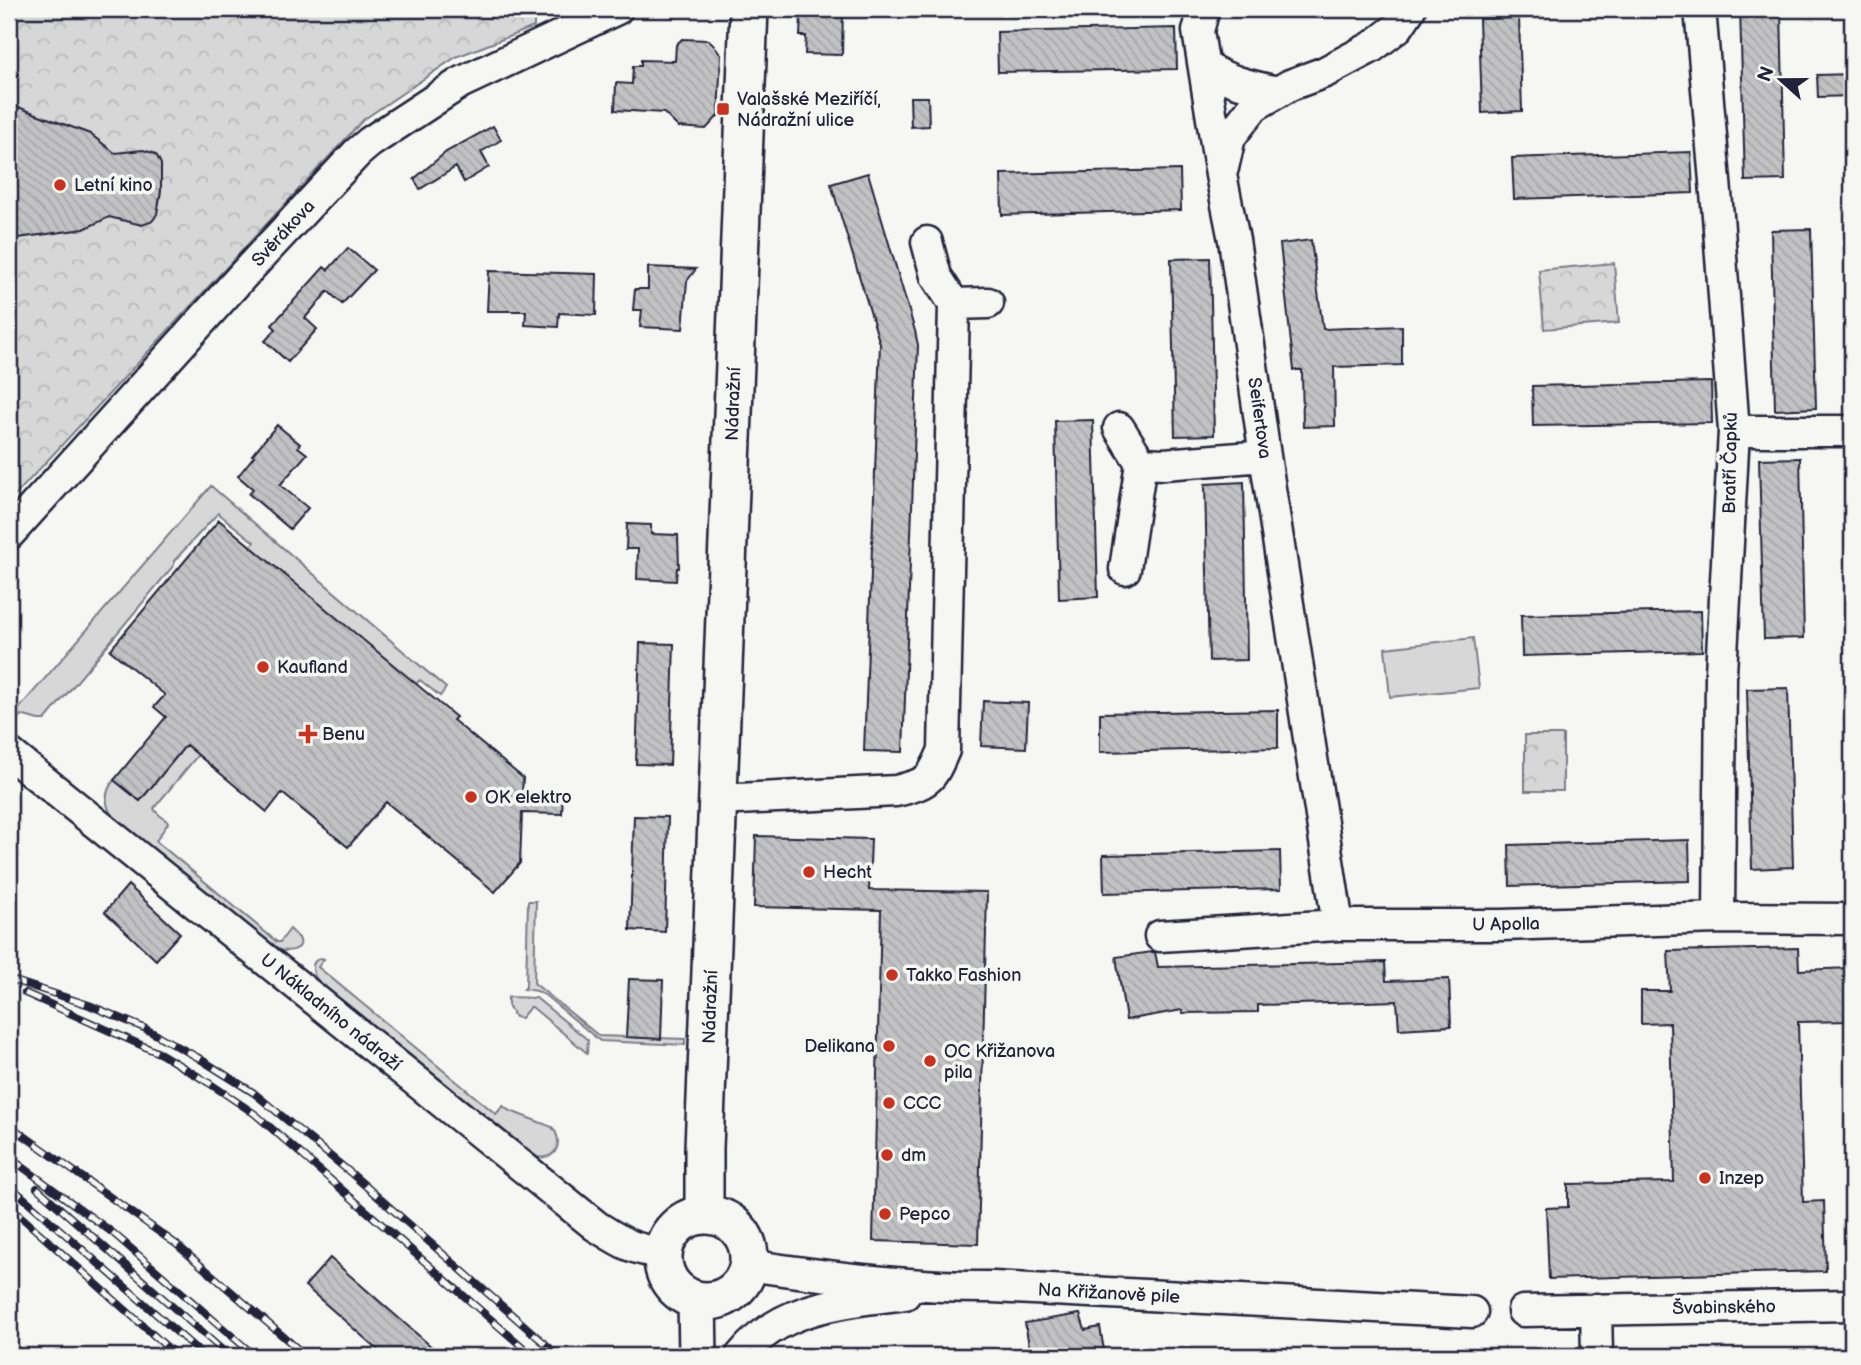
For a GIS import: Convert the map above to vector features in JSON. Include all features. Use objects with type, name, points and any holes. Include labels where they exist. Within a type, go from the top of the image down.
[{"type":"main road","name":"Nádražní","points":[[704,1215],[704,1148],[749,9]]},
{"type":"main road","points":[[704,1215],[721,1217],[735,1226],[748,1248],[748,1265],[744,1278],[730,1293],[711,1300],[697,1300],[681,1293],[669,1279],[663,1253],[677,1226],[689,1218],[704,1215]]},
{"type":"main road","points":[[697,1300],[698,1356]]},
{"type":"street","name":"Svěrákova","points":[[9,534],[357,153],[460,83],[617,9]]},
{"type":"street","points":[[1204,9],[1199,31],[1221,175]]},
{"type":"street","name":"Seifertova","points":[[1338,925],[1234,240],[1221,175],[1230,137],[1254,106],[1373,47],[1398,27],[1410,9]]},
{"type":"street","name":"Bratří Čapků","points":[[1700,9],[1734,431],[1721,673],[1719,918]]},
{"type":"street","points":[[1204,66],[1221,78],[1278,92]]},
{"type":"street","points":[[718,800],[896,792],[923,784],[936,769],[944,750],[954,304],[936,276],[927,242]]},
{"type":"street","points":[[954,304],[988,303]]},
{"type":"street","points":[[1119,428],[1141,463],[1125,569]]},
{"type":"street","points":[[1734,431],[1852,431]]},
{"type":"street","points":[[1141,463],[1164,464],[1265,456]]},
{"type":"street","name":"U Nákladního nádraží","points":[[9,753],[596,1226],[626,1245],[642,1251],[663,1253]]},
{"type":"street","name":"U Apolla","points":[[1160,936],[1338,925],[1501,925],[1719,918],[1852,919]]},
{"type":"street","name":"Na Křižanově pile","points":[[748,1265],[958,1287],[1472,1312]]},
{"type":"street","points":[[741,1356],[773,1326],[812,1309],[958,1287]]},
{"type":"street","name":"Švabinského","points":[[1523,1311],[1852,1305]]},
{"type":"street","points":[[1596,1310],[1597,1356]]},
{"type":"green space","points":[[9,9],[534,9],[534,27],[456,57],[363,120],[9,502]]},
{"type":"green space","points":[[1614,263],[1619,323],[1544,329],[1539,270]]},
{"type":"green space","points":[[211,486],[446,688],[440,696],[420,680],[416,684],[251,547],[254,542],[218,513],[174,561],[174,565],[45,720],[21,715],[9,728],[9,720]]},
{"type":"green space","points":[[1473,638],[1479,688],[1390,697],[1385,648]]},
{"type":"green space","points":[[156,734],[220,741],[204,760],[197,756],[154,808],[168,823],[156,841],[277,942],[280,942],[290,929],[299,938],[300,946],[289,951],[277,949],[112,816],[107,797],[114,780],[140,801],[179,754]]},
{"type":"green space","points":[[1525,735],[1563,735],[1563,791],[1525,791]]},
{"type":"green space","points":[[528,901],[536,901],[534,983],[599,1036],[685,1039],[685,1045],[600,1041],[546,996],[524,989]]},
{"type":"green space","points":[[321,958],[324,959],[318,967],[496,1114],[503,1106],[552,1127],[558,1138],[554,1153],[537,1157],[319,982],[313,965]]},
{"type":"green space","points":[[508,997],[536,998],[588,1040],[587,1053],[532,1007],[521,1018],[515,1017],[508,1005]]},
{"type":"building","points":[[807,9],[843,9],[842,55],[805,54],[806,36],[800,36],[801,15],[807,15]]},
{"type":"building","points":[[1740,9],[1781,9],[1785,180],[1745,181]]},
{"type":"building","points":[[1519,18],[1522,111],[1482,113],[1479,19]]},
{"type":"building","points":[[1176,28],[1177,69],[998,72],[997,32]]},
{"type":"building","points":[[682,39],[709,40],[721,54],[718,116],[706,129],[678,127],[664,113],[615,110],[616,83],[632,84],[633,66],[641,66],[641,60],[675,61],[676,45]]},
{"type":"building","points":[[1852,74],[1852,96],[1818,97],[1817,75]]},
{"type":"building","points":[[910,97],[928,97],[929,126],[911,127]]},
{"type":"building","name":"Letní kino","points":[[18,107],[90,134],[115,153],[143,150],[157,156],[161,164],[161,191],[154,219],[142,225],[109,217],[84,229],[10,239],[9,152]]},
{"type":"building","points":[[493,126],[501,140],[481,152],[489,167],[464,182],[456,167],[420,189],[414,179],[446,152]]},
{"type":"building","points":[[1691,152],[1693,193],[1514,199],[1512,158]]},
{"type":"building","points":[[1180,170],[1181,210],[1002,215],[1001,174]]},
{"type":"building","points":[[868,173],[918,345],[903,752],[864,751],[880,344],[831,184]]},
{"type":"building","points":[[1811,229],[1816,408],[1775,410],[1771,230]]},
{"type":"building","points":[[1311,240],[1323,329],[1402,326],[1402,365],[1334,367],[1335,426],[1303,427],[1302,370],[1294,370],[1280,244]]},
{"type":"building","points":[[348,248],[374,270],[342,304],[328,291],[305,318],[317,329],[288,362],[265,341],[276,329],[272,325],[324,267],[328,270]]},
{"type":"building","points":[[1210,258],[1214,435],[1175,436],[1171,259]]},
{"type":"building","points":[[648,267],[696,269],[687,281],[683,329],[640,327],[642,310],[633,310],[635,289],[648,289]]},
{"type":"building","points":[[489,271],[597,274],[596,315],[559,313],[558,327],[525,325],[526,311],[487,311]]},
{"type":"building","points":[[1711,382],[1712,423],[1533,426],[1532,386]]},
{"type":"building","points":[[1093,420],[1098,597],[1059,599],[1055,421]]},
{"type":"building","points":[[277,425],[300,444],[298,447],[307,454],[280,485],[308,508],[290,529],[249,494],[253,489],[238,476]]},
{"type":"building","points":[[1800,458],[1804,638],[1764,639],[1759,459]]},
{"type":"building","points":[[1244,482],[1247,660],[1209,661],[1205,484]]},
{"type":"building","name":"Kaufland","points":[[219,520],[456,717],[453,720],[523,778],[522,793],[563,794],[562,814],[522,813],[520,863],[495,892],[386,802],[348,847],[282,793],[267,812],[186,745],[140,801],[114,780],[166,717],[154,707],[165,695],[110,650]]},
{"type":"building","points":[[627,524],[651,525],[651,534],[678,535],[679,568],[676,581],[637,579],[638,549],[626,549]]},
{"type":"building","points":[[1701,611],[1702,651],[1522,656],[1521,615]]},
{"type":"building","points":[[640,643],[674,644],[670,765],[636,764]]},
{"type":"building","points":[[1788,688],[1793,867],[1752,869],[1747,689]]},
{"type":"building","points":[[983,701],[1028,703],[1026,748],[981,746]]},
{"type":"building","points":[[1278,710],[1278,748],[1100,752],[1100,713]]},
{"type":"building","points":[[634,816],[668,817],[665,932],[630,930]]},
{"type":"building","name":"OC Křižanova pila","points":[[756,836],[871,839],[869,890],[987,892],[978,1244],[873,1241],[881,910],[754,907]]},
{"type":"building","points":[[1689,840],[1690,881],[1510,886],[1509,845]]},
{"type":"building","points":[[1280,851],[1281,889],[1104,893],[1103,855]]},
{"type":"building","points":[[128,885],[180,933],[156,960],[105,912]]},
{"type":"building","points":[[1798,948],[1799,970],[1852,968],[1852,1021],[1798,1022],[1803,1202],[1824,1201],[1826,1271],[1549,1279],[1546,1208],[1568,1207],[1568,1184],[1674,1182],[1670,1023],[1641,1024],[1641,991],[1670,991],[1668,951]]},
{"type":"building","points":[[1155,952],[1158,967],[1385,962],[1386,981],[1449,979],[1451,1026],[1399,1029],[1397,1001],[1258,1005],[1258,1012],[1182,1013],[1182,1010],[1126,1020],[1116,957]]},
{"type":"building","points":[[629,979],[663,980],[661,1039],[626,1037]]},
{"type":"building","points":[[330,1258],[442,1356],[385,1356],[305,1286]]},
{"type":"building","points":[[1080,1314],[1085,1330],[1100,1327],[1105,1356],[1031,1356],[1025,1323]]},
{"type":"railway","points":[[9,979],[89,1005],[144,1028],[254,1093],[352,1174],[559,1356]]},
{"type":"railway","points":[[25,993],[161,1054],[255,1114],[533,1356]]},
{"type":"railway","points":[[9,1125],[176,1244],[306,1356]]},
{"type":"railway","points":[[9,1157],[113,1233],[255,1356]]},
{"type":"railway","points":[[9,1185],[204,1356]]},
{"type":"railway","points":[[37,1188],[229,1356]]},
{"type":"railway","points":[[9,1206],[177,1356]]},
{"type":"place","name":"Valašské Meziříčí, Nádražní ulice","points":[[723,109]]},
{"type":"place","name":"Letní kino","points":[[60,185]]},
{"type":"place","name":"Kaufland","points":[[263,667]]},
{"type":"place","name":"Benu","points":[[308,734]]},
{"type":"place","name":"OK elektro","points":[[471,797]]},
{"type":"place","name":"Hecht","points":[[809,872]]},
{"type":"place","name":"Takko Fashion","points":[[892,975]]},
{"type":"place","name":"Delikana","points":[[889,1046]]},
{"type":"place","name":"OC Křižanova pila","points":[[930,1061]]},
{"type":"place","name":"CCC","points":[[889,1103]]},
{"type":"place","name":"dm","points":[[887,1155]]},
{"type":"place","name":"Inzep","points":[[1705,1178]]},
{"type":"place","name":"Pepco","points":[[885,1214]]}]
